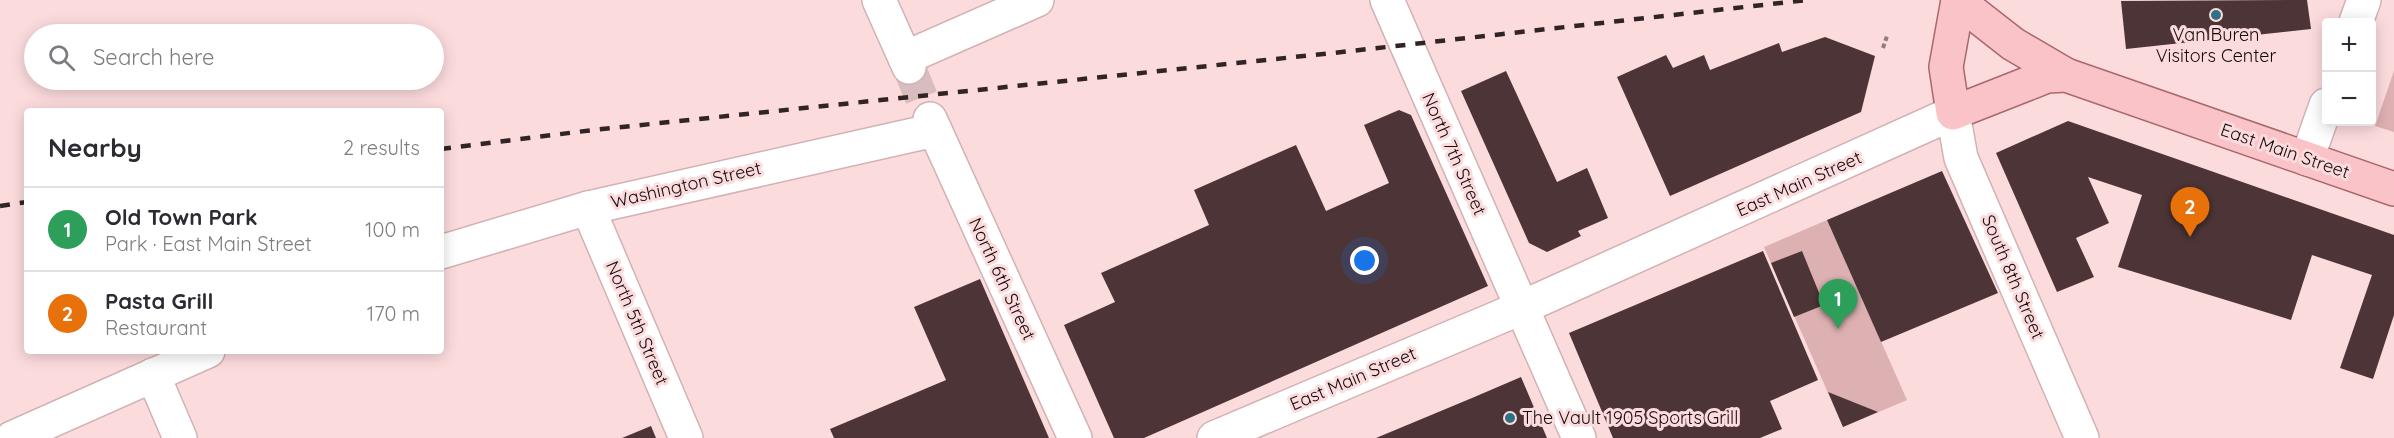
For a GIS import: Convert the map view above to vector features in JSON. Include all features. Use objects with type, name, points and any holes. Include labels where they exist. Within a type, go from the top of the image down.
[{"type":"main road","points":[[1953,113],[1946,67],[1958,1],[2013,44],[2066,75]]},
{"type":"main road","name":"East Main Street","points":[[1953,113],[2047,76],[2066,75],[2394,189]]},
{"type":"street","points":[[879,0],[907,63],[1037,0]]},
{"type":"street","name":"North 7th Street","points":[[1387,0],[1579,438]]},
{"type":"street","points":[[2357,18],[2364,0]]},
{"type":"street","name":"East Main Street","points":[[1214,438],[1523,307],[1953,113]]},
{"type":"street","name":"South 8th Street","points":[[1953,113],[1961,158],[2082,438]]},
{"type":"street","points":[[2307,159],[2322,116]]},
{"type":"street","name":"Washington Street","points":[[444,251],[588,208],[932,124]]},
{"type":"street","name":"North 6th Street","points":[[932,124],[1075,438]]},
{"type":"street","name":"North 5th Street","points":[[588,208],[686,438]]},
{"type":"street","points":[[12,438],[201,354]]},
{"type":"street","points":[[153,375],[180,438]]},
{"type":"path","points":[[1883,48],[1887,36]]},
{"type":"shaded area","points":[[2394,71],[2394,132],[2375,126]]},
{"type":"shaded area","points":[[1827,220],[1907,400],[1843,427],[1764,247]]},
{"type":"building","name":"Van Buren Visitors Center","points":[[2307,0],[2311,29],[2126,49],[2121,1]]},
{"type":"building","points":[[1825,37],[1875,56],[1861,112],[1670,196],[1617,77],[1666,55],[1673,68],[1704,55],[1710,70],[1779,43],[1782,52]]},
{"type":"building","points":[[1506,71],[1557,182],[1587,168],[1608,218],[1578,231],[1581,236],[1547,252],[1529,243],[1461,91]]},
{"type":"building","points":[[1399,110],[1411,115],[1488,286],[1144,438],[1114,438],[1064,325],[1115,302],[1101,273],[1209,225],[1194,190],[1296,145],[1326,211],[1389,183],[1364,125]]},
{"type":"building","points":[[2068,121],[2394,235],[2394,315],[2373,379],[2340,368],[2372,275],[2312,255],[2291,320],[2118,267],[2142,195],[2088,177],[2109,223],[2076,238],[2094,277],[2057,292],[1996,153]]},
{"type":"building","points":[[1942,171],[1998,293],[1881,342],[1827,220]]},
{"type":"building","points":[[1763,251],[1818,380],[1770,401],[1782,429],[1760,438],[1613,438],[1569,333]]},
{"type":"building","points":[[1802,251],[1824,305],[1794,317],[1771,263]]},
{"type":"building","points":[[980,279],[1049,438],[834,438],[830,429],[946,380],[914,307]]},
{"type":"building","points":[[1521,377],[1547,438],[1376,438],[1472,398]]},
{"type":"building","points":[[1828,392],[1878,412],[1843,427]]},
{"type":"building","points":[[651,426],[656,438],[622,438]]},
{"type":"tunnel","points":[[909,67],[930,119]]},
{"type":"railway","points":[[444,149],[593,130],[1333,53],[1807,0]]},
{"type":"railway","points":[[0,206],[24,202]]},
{"type":"place","name":"Van Buren Visitors Center","points":[[2216,15]]},
{"type":"place","name":"Pasta Grill","points":[[2190,237]]},
{"type":"place","name":"Old Town Park","points":[[1838,329]]},
{"type":"place","name":"The Vault 1905 Sports Grill","points":[[1510,418]]}]
